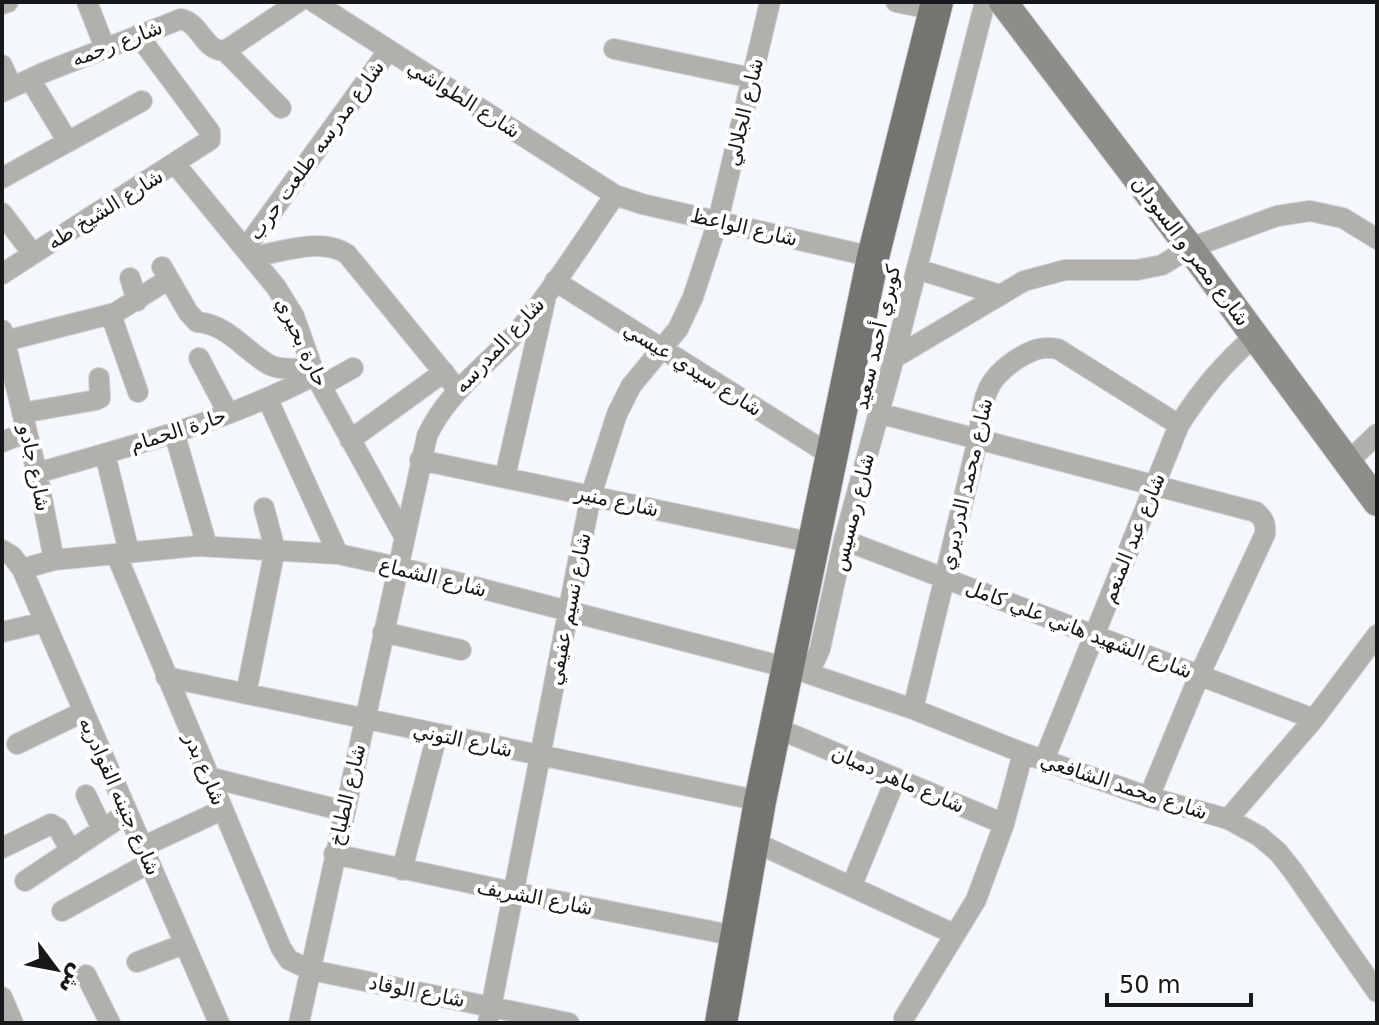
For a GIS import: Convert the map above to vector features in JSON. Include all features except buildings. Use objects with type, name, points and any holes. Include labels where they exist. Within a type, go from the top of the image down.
[{"type":"main road","name":"شارع مصر و السودان","points":[[1003,2],[1377,502]]},
{"type":"main road","name":"شارع رمسيس","points":[[741,1023],[761,845],[760,801],[829,541],[873,257],[942,5]]},
{"type":"main road","name":"كوبري أحمد سعيد","points":[[796,670],[842,448],[942,5]]},
{"type":"main road","name":"شارع رمسيس","points":[[721,1023],[736,936],[791,734],[796,670]]},
{"type":"street","points":[[2,4],[8,2]]},
{"type":"street","points":[[87,2],[105,48]]},
{"type":"street","points":[[281,108],[225,51],[298,2]]},
{"type":"street","name":"شارع الطواشي","points":[[314,2],[615,195]]},
{"type":"street","name":"شارع الجلالي","points":[[718,221],[770,2]]},
{"type":"street","points":[[896,2],[942,5]]},
{"type":"street","name":"شارع رمسيس","points":[[829,541],[878,413],[894,358],[985,2]]},
{"type":"street","name":"شارع رحمه","points":[[15,86],[181,19],[193,25],[211,47],[225,51]]},
{"type":"street","name":"شارع الشيخ طه","points":[[2,274],[208,144],[210,132],[138,35]]},
{"type":"street","points":[[614,49],[752,78]]},
{"type":"street","name":"شارع مدرسه طلعت حرب","points":[[249,253],[388,51]]},
{"type":"street","points":[[2,65],[15,86],[68,142]]},
{"type":"street","points":[[2,178],[142,101]]},
{"type":"street","name":"حارة بحيري","points":[[176,165],[276,287],[294,316],[317,377],[404,536]]},
{"type":"street","name":"شارع الواعظ","points":[[615,195],[642,204],[873,257]]},
{"type":"street","name":"شارع المدرسه","points":[[404,536],[420,460],[436,417],[458,390],[522,326],[615,195]]},
{"type":"street","points":[[894,358],[1024,281],[1051,272],[1137,270],[1162,265],[1190,248],[1277,216],[1310,211],[1343,218],[1377,239]]},
{"type":"street","points":[[2,213],[33,254]]},
{"type":"street","name":"شارع نسيم عفيفي","points":[[490,1014],[591,495],[617,414],[631,386],[678,329],[693,297],[718,221]]},
{"type":"street","points":[[249,253],[324,245],[338,248],[357,263],[458,390]]},
{"type":"street","points":[[917,269],[1000,295]]},
{"type":"street","points":[[3,336],[111,315],[137,301],[166,273],[197,322],[221,328],[270,366],[317,377]]},
{"type":"street","points":[[130,278],[137,301]]},
{"type":"street","points":[[505,477],[551,287]]},
{"type":"street","name":"شارع سيدي عيسي","points":[[551,287],[842,448]]},
{"type":"street","points":[[111,315],[138,392]]},
{"type":"street","name":"شارع جادو","points":[[3,336],[37,473],[54,560]]},
{"type":"street","name":"شارع عبد المنعم","points":[[1044,760],[1179,425],[1222,366],[1255,336]]},
{"type":"street","name":"شارع محمد الدرديري","points":[[913,709],[978,439],[984,399],[998,372],[1030,351],[1044,346],[1071,356],[1179,425]]},
{"type":"street","points":[[199,358],[228,413]]},
{"type":"street","name":"حارة الحمام","points":[[37,473],[174,432],[268,400],[317,377],[353,368]]},
{"type":"street","points":[[350,440],[444,372]]},
{"type":"street","points":[[2,442],[25,422],[100,398],[99,378]]},
{"type":"street","points":[[268,400],[338,554]]},
{"type":"street","points":[[878,413],[1256,512],[1266,526],[1149,797]]},
{"type":"street","points":[[174,432],[207,546]]},
{"type":"street","points":[[1348,462],[1377,434]]},
{"type":"street","name":"شارع بدر","points":[[105,454],[123,553],[166,677],[284,954],[299,966],[311,970]]},
{"type":"street","name":"شارع منير","points":[[420,460],[829,541]]},
{"type":"street","points":[[246,694],[275,549],[264,508]]},
{"type":"street","name":"شارع الطباخ","points":[[299,1023],[404,536]]},
{"type":"street","name":"شارع الشهيد هاني علي كامل","points":[[829,541],[944,578],[1314,719]]},
{"type":"street","name":"شارع الشماع","points":[[22,569],[54,560],[207,546],[338,554],[569,610],[796,670]]},
{"type":"street","points":[[2,550],[12,556],[22,569]]},
{"type":"street","name":"شارع جنينه القوادريه","points":[[22,569],[219,1023]]},
{"type":"street","points":[[2,632],[45,622]]},
{"type":"street","points":[[383,632],[461,650]]},
{"type":"street","points":[[1228,819],[1314,719],[1377,635]]},
{"type":"street","name":"شارع محمد الشافعي","points":[[796,670],[913,709],[1023,753],[1149,797],[1228,819],[1259,836],[1278,852],[1377,992]]},
{"type":"street","name":"شارع التوني","points":[[166,677],[760,801]]},
{"type":"street","points":[[17,744],[83,712]]},
{"type":"street","name":"شارع ماهر دميان","points":[[791,734],[1004,824]]},
{"type":"street","points":[[402,870],[437,735]]},
{"type":"street","points":[[904,1018],[976,900],[1004,824],[1023,753]]},
{"type":"street","points":[[208,777],[344,811]]},
{"type":"street","points":[[852,885],[896,778]]},
{"type":"street","points":[[86,795],[102,829]]},
{"type":"street","points":[[62,911],[146,855],[222,810]]},
{"type":"street","points":[[25,881],[127,813]]},
{"type":"street","points":[[2,848],[51,824],[58,828],[71,851]]},
{"type":"street","points":[[761,845],[954,934]]},
{"type":"street","name":"شارع الشريف","points":[[334,854],[736,936]]},
{"type":"street","points":[[137,962],[184,944]]},
{"type":"street","name":"شارع الوقاد","points":[[311,970],[490,1014],[569,1023]]},
{"type":"street","points":[[86,975],[110,1023]]},
{"type":"street","points":[[2,997],[13,1023]]}]
